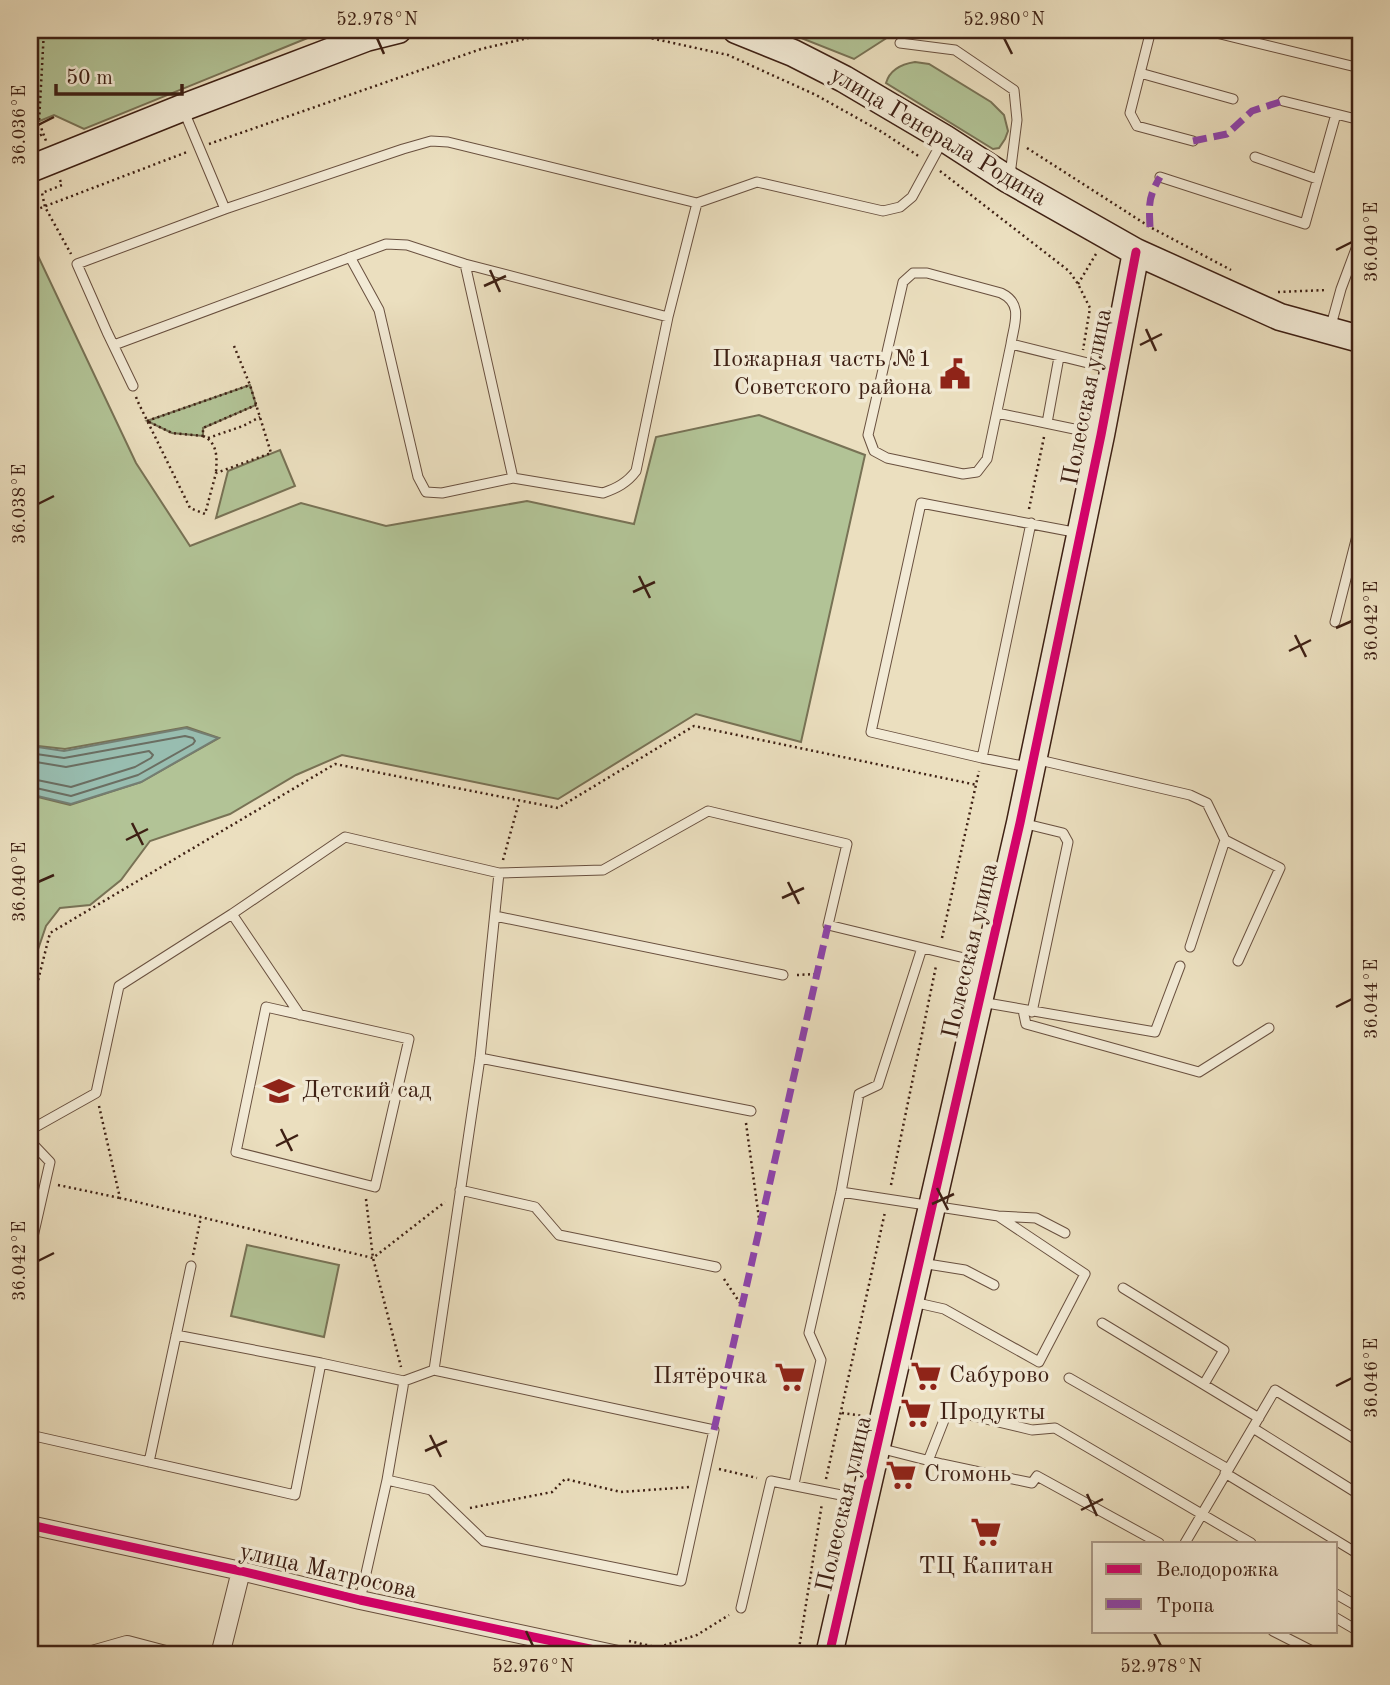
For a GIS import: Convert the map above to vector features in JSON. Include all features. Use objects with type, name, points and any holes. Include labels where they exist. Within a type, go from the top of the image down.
[{"type":"street","points":[[30,169],[366,38],[398,30]]},
{"type":"street","name":"улица Генерала Родина","points":[[736,30],[793,53],[844,79],[1009,180],[1136,252],[1279,317],[1360,339]]},
{"type":"street","name":"Полесская улица","points":[[829,1655],[1020,823],[1101,435],[1136,252]]},
{"type":"street","name":"улица Матросова","points":[[30,1525],[592,1653],[618,1655]]},
{"type":"street","points":[[220,1655],[241,1571]]},
{"type":"street","points":[[92,1655],[127,1645],[165,1655]]},
{"type":"lane","points":[[1151,30],[1130,113],[1137,126],[1194,141]]},
{"type":"lane","points":[[1207,30],[1360,68]]},
{"type":"lane","points":[[1349,30],[1360,33]]},
{"type":"lane","points":[[900,43],[955,50],[1014,90],[1017,120],[1009,180]]},
{"type":"lane","points":[[1140,73],[1233,99]]},
{"type":"lane","points":[[1283,101],[1360,120]]},
{"type":"lane","points":[[182,108],[225,209]]},
{"type":"lane","points":[[1160,177],[1305,225],[1336,114]]},
{"type":"lane","points":[[134,386],[77,264],[225,209],[404,149],[431,141],[448,142],[697,203],[757,182],[883,211],[900,207],[912,197],[944,138]]},
{"type":"lane","points":[[1255,157],[1317,179]]},
{"type":"lane","points":[[350,257],[379,310],[418,477],[426,492],[442,493],[513,478],[603,493],[628,481],[636,471],[668,317],[697,203]]},
{"type":"lane","points":[[1329,331],[1360,238]]},
{"type":"lane","points":[[114,345],[386,244],[407,245],[466,264],[668,317]]},
{"type":"lane","points":[[466,264],[513,478]]},
{"type":"lane","points":[[913,273],[927,273],[1011,298],[1016,308],[1011,344],[987,459],[977,472],[963,474],[887,458],[874,451],[868,435],[903,282],[913,273]]},
{"type":"lane","points":[[1011,344],[1114,369]]},
{"type":"lane","points":[[1047,423],[1059,357]]},
{"type":"lane","points":[[996,413],[1101,435]]},
{"type":"lane","points":[[1081,533],[921,503],[871,732],[982,758],[1032,763],[1190,794],[1207,803],[1225,840],[1280,868],[1238,961]]},
{"type":"lane","points":[[982,758],[1028,522]]},
{"type":"lane","points":[[1335,622],[1360,524]]},
{"type":"lane","points":[[30,1130],[96,1093],[119,986],[345,837],[499,873],[603,870],[708,811],[847,844],[828,925],[987,963]]},
{"type":"lane","points":[[1020,823],[1063,833],[1068,842],[1026,1024],[1199,1072],[1269,1028]]},
{"type":"lane","points":[[1190,947],[1225,840]]},
{"type":"lane","points":[[434,1370],[480,1058],[499,873]]},
{"type":"lane","points":[[232,914],[300,1015]]},
{"type":"lane","points":[[495,916],[783,975]]},
{"type":"lane","points":[[794,1484],[821,1360],[809,1333],[841,1192],[859,1094],[878,1085],[922,948]]},
{"type":"lane","points":[[979,1002],[1155,1031],[1180,966]]},
{"type":"lane","points":[[266,1007],[409,1039],[375,1187],[364,1185],[236,1152],[266,1007]]},
{"type":"lane","points":[[480,1058],[748,1110]]},
{"type":"lane","points":[[30,1141],[50,1163],[30,1250]]},
{"type":"lane","points":[[460,1190],[535,1207],[559,1235],[716,1267]]},
{"type":"lane","points":[[841,1192],[998,1216],[1036,1218],[1065,1233]]},
{"type":"lane","points":[[911,1302],[944,1309],[1039,1362],[1085,1274],[998,1216]]},
{"type":"lane","points":[[919,1263],[965,1270],[994,1285]]},
{"type":"lane","points":[[149,1462],[191,1266]]},
{"type":"lane","points":[[1123,1288],[1224,1350],[1203,1384]]},
{"type":"lane","points":[[1102,1323],[1259,1418]]},
{"type":"lane","points":[[176,1335],[404,1381],[434,1370],[714,1430],[681,1581],[484,1541],[431,1490],[387,1479]]},
{"type":"lane","points":[[30,1435],[295,1495],[321,1363]]},
{"type":"lane","points":[[1069,1378],[1227,1471],[1360,1555]]},
{"type":"lane","points":[[360,1600],[387,1479],[404,1381]]},
{"type":"lane","points":[[1186,1542],[1275,1391],[1360,1442]]},
{"type":"lane","points":[[928,1461],[948,1410],[1032,1430],[1055,1427],[1249,1542]]},
{"type":"lane","points":[[1253,1428],[1360,1495]]},
{"type":"lane","points":[[878,1447],[928,1461],[1031,1483],[1037,1476],[1157,1542]]},
{"type":"lane","points":[[741,1608],[771,1481],[866,1500]]},
{"type":"lane","points":[[1338,1595],[1357,1606]]},
{"type":"lane","points":[[1338,1619],[1360,1632]]},
{"type":"lane","points":[[1275,1632],[1320,1655]]},
{"type":"path","points":[[30,212],[200,147],[481,49],[562,30]]},
{"type":"path","points":[[581,30],[623,32],[728,55],[816,95],[882,132],[931,164],[1069,271],[1090,308],[1081,362]]},
{"type":"path","points":[[30,140],[43,134]]},
{"type":"path","points":[[1014,139],[1150,227],[1240,274]]},
{"type":"path","points":[[1274,292],[1341,289]]},
{"type":"path","points":[[216,473],[271,453],[250,385],[234,346]]},
{"type":"path","points":[[147,421],[250,385]]},
{"type":"path","points":[[134,386],[138,402],[147,421],[190,508],[205,514],[216,473],[215,449],[208,438],[172,433],[147,421]]},
{"type":"path","points":[[203,436],[202,428],[256,405]]},
{"type":"path","points":[[208,438],[260,417]]},
{"type":"path","points":[[1028,522],[1047,423]]},
{"type":"path","points":[[30,1013],[50,933],[335,764],[558,808],[694,726],[977,785]]},
{"type":"path","points":[[499,873],[519,800]]},
{"type":"path","points":[[783,975],[817,974]]},
{"type":"path","points":[[96,1093],[120,1198]]},
{"type":"path","points":[[748,1110],[760,1226]]},
{"type":"path","points":[[45,1182],[373,1258]]},
{"type":"path","points":[[364,1185],[373,1258],[404,1381]]},
{"type":"path","points":[[373,1258],[460,1190]]},
{"type":"path","points":[[191,1266],[201,1217]]},
{"type":"path","points":[[716,1267],[742,1306]]},
{"type":"path","points":[[706,1466],[771,1481]]},
{"type":"path","points":[[453,1511],[552,1492],[565,1479],[621,1492],[702,1487]]},
{"type":"path","points":[[658,1647],[697,1635],[741,1608]]},
{"type":"green space","points":[[30,30],[332,30],[84,129],[54,115],[30,125]]},
{"type":"green space","points":[[781,30],[899,30],[854,59]]},
{"type":"green space","points":[[915,62],[929,64],[991,102],[1004,115],[1008,131],[999,148],[993,149],[886,83],[897,68]]},
{"type":"green space","points":[[30,239],[136,463],[190,546],[301,503],[386,526],[527,501],[634,524],[656,437],[759,415],[865,455],[801,742],[696,714],[558,799],[342,755],[296,775],[230,814],[150,841],[121,880],[90,905],[60,908],[46,926],[30,973],[30,810],[34,796],[70,805],[141,782],[219,738],[187,727],[65,749],[38,746],[30,653]]},
{"type":"green space","points":[[250,385],[256,405],[203,428],[203,436],[172,433],[147,421]]},
{"type":"green space","points":[[280,450],[295,486],[216,518],[228,471]]},
{"type":"green space","points":[[247,1245],[339,1265],[324,1337],[231,1316]]},
{"type":"water","points":[[30,665],[37,747],[64,751],[186,728],[218,738],[141,782],[71,804],[33,795],[30,806]]},
{"type":"marked path","points":[[1193,141],[1227,134],[1252,111],[1283,101]]},
{"type":"marked path","points":[[1150,227],[1150,201],[1160,177]]},
{"type":"marked path","points":[[714,1430],[828,925]]},
{"type":"cycle path","points":[[829,1655],[1020,823],[1101,435],[1136,252]]},
{"type":"cycle path","points":[[30,1525],[618,1655]]},
{"type":"place","name":"Пожарная часть №1 Советского района","points":[[955,374]]},
{"type":"place","name":"Детский сад","points":[[279,1091]]},
{"type":"place","name":"Сабурово","points":[[926,1376]]},
{"type":"place","name":"Пятёрочка","points":[[790,1377]]},
{"type":"place","name":"Продукты","points":[[916,1413]]},
{"type":"place","name":"Сгомонь","points":[[901,1475]]},
{"type":"place","name":"ТЦ Капитан","points":[[986,1532]]}]
